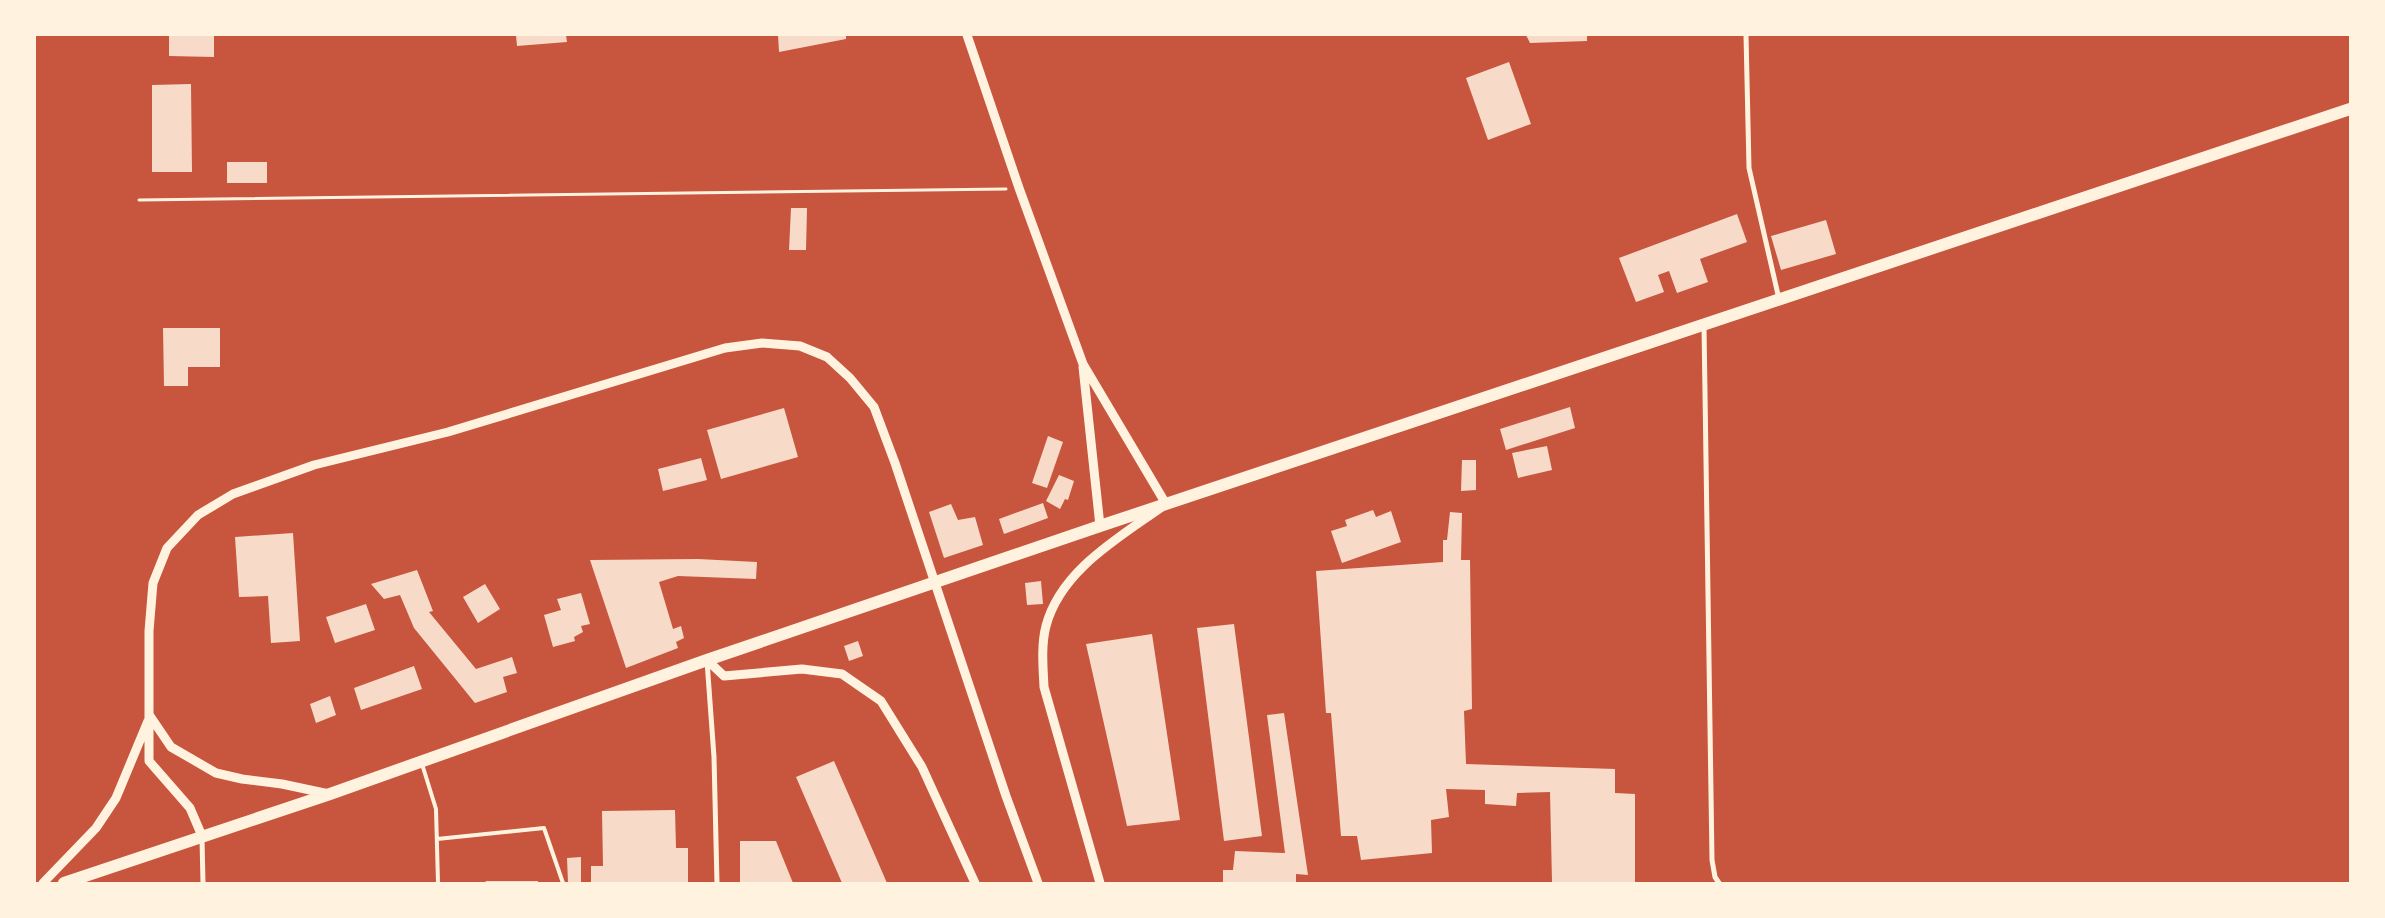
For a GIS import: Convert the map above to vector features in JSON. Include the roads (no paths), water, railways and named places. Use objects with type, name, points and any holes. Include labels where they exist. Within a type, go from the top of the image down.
[{"type":"main road","points":[[64,883],[330,794],[707,660],[1100,526],[2350,109]]},
{"type":"street","points":[[967,35],[1019,188],[1083,364],[1166,504],[1106,548],[1080,571],[1060,594],[1046,625],[1042,656],[1044,687],[1100,883]]},
{"type":"street","points":[[1746,35],[1749,168],[1779,299]]},
{"type":"street","points":[[1704,323],[1712,860],[1715,877],[1719,883]]},
{"type":"street","points":[[203,883],[202,836],[190,808],[149,761],[149,631],[153,583],[167,548],[198,515],[233,494],[314,465],[448,432],[725,348],[762,343],[800,346],[827,356],[850,378],[874,407],[1038,883]]},
{"type":"street","points":[[1083,364],[1100,526]]},
{"type":"street","points":[[707,660],[714,757],[717,883]]},
{"type":"street","points":[[707,660],[724,676],[802,669],[842,674],[881,701],[922,767],[975,883]]},
{"type":"street","points":[[149,716],[171,747],[216,773],[330,794]]},
{"type":"street","points":[[43,883],[96,828],[111,806],[130,767],[149,716]]},
{"type":"lane","points":[[421,762],[436,809],[438,883]]},
{"type":"lane","points":[[437,839],[544,828],[562,883]]}]
